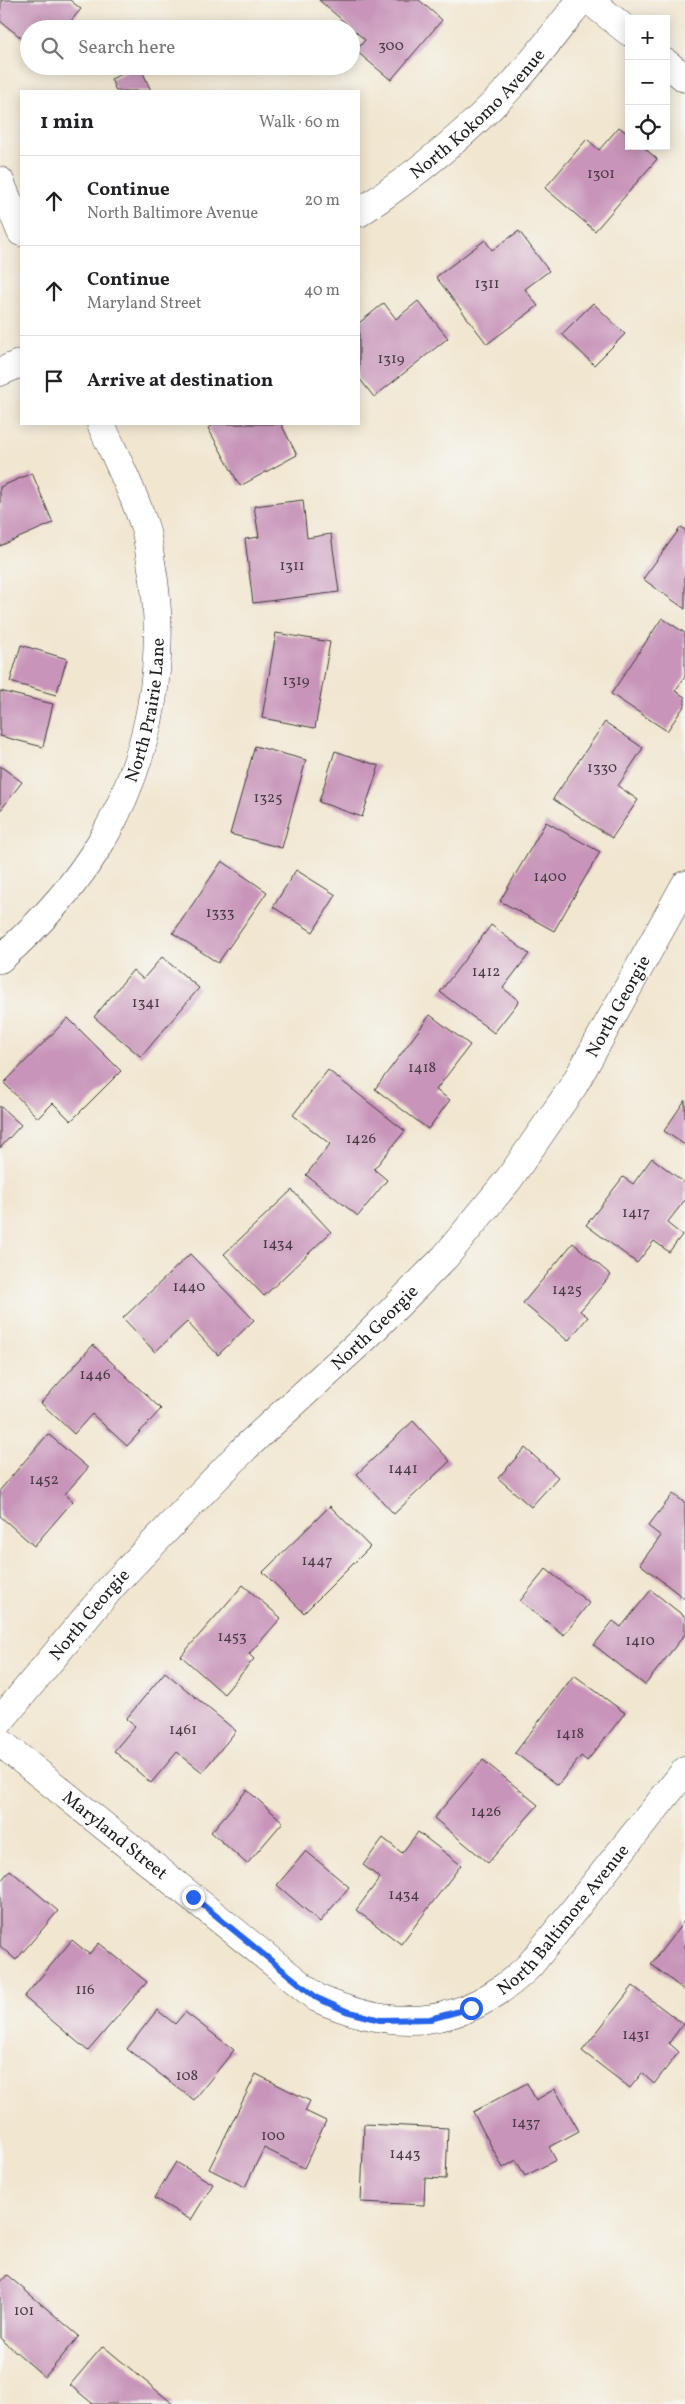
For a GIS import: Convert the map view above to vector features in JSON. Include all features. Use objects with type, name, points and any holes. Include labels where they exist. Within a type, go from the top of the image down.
[{"type":"street","name":"North Kokomo Avenue","points":[[360,212],[406,180],[460,137],[514,83],[581,0]]},
{"type":"street","points":[[589,0],[625,29]]},
{"type":"street","points":[[670,66],[685,78]]},
{"type":"street","points":[[0,181],[20,230]]},
{"type":"street","points":[[0,372],[20,363]]},
{"type":"street","name":"North Prairie Lane","points":[[0,959],[62,898],[100,844],[116,815],[139,757],[152,704],[159,649],[157,593],[145,529],[101,425]]},
{"type":"street","name":"North Georgie","points":[[0,1720],[113,1585],[246,1447],[367,1336],[445,1257],[509,1179],[574,1085],[685,885]]},
{"type":"street","name":"Maryland Street","points":[[0,1742],[317,1998],[346,2011],[380,2020]]},
{"type":"street","name":"North Baltimore Avenue","points":[[380,2020],[430,2019],[471,2008],[492,1998],[512,1983],[530,1965],[685,1771]]},
{"type":"building","points":[[1,0],[70,0],[81,9],[72,20],[20,20],[20,37],[0,21]]},
{"type":"building","points":[[319,0],[419,0],[442,20],[391,80],[360,54],[360,46],[365,40],[360,36],[360,20],[342,20]]},
{"type":"building","points":[[120,75],[144,75],[151,90],[116,90],[111,79]]},
{"type":"building","points":[[619,127],[625,132],[625,150],[647,150],[657,159],[595,231],[545,188],[587,139],[599,150]]},
{"type":"building","points":[[519,231],[549,271],[525,289],[538,306],[487,344],[436,277],[485,240],[492,250]]},
{"type":"building","points":[[418,301],[448,338],[374,397],[360,379],[360,322],[384,303],[396,319]]},
{"type":"building","points":[[593,303],[625,334],[594,365],[562,334]]},
{"type":"building","points":[[214,425],[282,425],[297,455],[240,486],[208,428]]},
{"type":"building","points":[[32,473],[53,523],[0,546],[0,487]]},
{"type":"building","points":[[303,500],[307,538],[331,534],[339,592],[253,603],[245,539],[259,537],[254,506]]},
{"type":"building","points":[[681,527],[685,530],[685,609],[643,579]]},
{"type":"building","points":[[662,618],[685,633],[685,677],[675,691],[685,697],[685,705],[667,731],[611,694]]},
{"type":"building","points":[[276,633],[330,642],[315,728],[262,718]]},
{"type":"building","points":[[21,645],[67,659],[56,695],[10,682]]},
{"type":"building","points":[[0,691],[53,704],[43,747],[0,736]]},
{"type":"building","points":[[605,722],[643,748],[618,786],[638,800],[612,838],[553,799]]},
{"type":"building","points":[[255,746],[306,760],[282,848],[230,834]]},
{"type":"building","points":[[335,751],[379,766],[362,817],[319,802]]},
{"type":"building","points":[[0,766],[22,782],[0,811]]},
{"type":"building","points":[[546,822],[600,852],[554,931],[500,901]]},
{"type":"building","points":[[222,861],[267,892],[218,963],[173,933]]},
{"type":"building","points":[[296,870],[336,895],[313,932],[273,907]]},
{"type":"building","points":[[491,925],[529,954],[503,988],[519,1001],[494,1033],[440,992]]},
{"type":"building","points":[[162,957],[199,988],[141,1057],[94,1017],[133,970],[143,979]]},
{"type":"building","points":[[430,1015],[470,1045],[436,1090],[450,1100],[428,1129],[375,1089]]},
{"type":"building","points":[[68,1018],[121,1071],[71,1121],[53,1103],[38,1118],[4,1083]]},
{"type":"building","points":[[328,1070],[405,1131],[374,1169],[387,1180],[358,1216],[306,1175],[330,1144],[293,1115]]},
{"type":"building","points":[[685,1100],[685,1145],[664,1131]]},
{"type":"building","points":[[0,1106],[21,1125],[0,1148]]},
{"type":"building","points":[[652,1158],[685,1183],[685,1200],[667,1223],[682,1235],[669,1252],[654,1241],[637,1263],[586,1225],[623,1177],[633,1184]]},
{"type":"building","points":[[292,1190],[331,1232],[264,1296],[224,1254]]},
{"type":"building","points":[[573,1243],[611,1275],[580,1311],[588,1317],[568,1341],[523,1303]]},
{"type":"building","points":[[190,1254],[254,1320],[218,1355],[187,1322],[155,1352],[123,1318]]},
{"type":"building","points":[[93,1345],[161,1409],[127,1446],[92,1414],[74,1434],[41,1403]]},
{"type":"building","points":[[413,1421],[450,1461],[394,1514],[357,1474]]},
{"type":"building","points":[[48,1434],[88,1468],[65,1494],[73,1501],[34,1546],[0,1516],[0,1490]]},
{"type":"building","points":[[525,1448],[558,1477],[531,1507],[498,1478]]},
{"type":"building","points":[[673,1494],[685,1503],[685,1599],[640,1564],[661,1536],[648,1526]]},
{"type":"building","points":[[330,1506],[370,1547],[304,1613],[263,1572]]},
{"type":"building","points":[[546,1569],[589,1603],[564,1635],[520,1601]]},
{"type":"building","points":[[243,1585],[281,1618],[249,1654],[254,1659],[224,1694],[181,1656]]},
{"type":"building","points":[[651,1590],[685,1617],[685,1634],[645,1685],[594,1645],[613,1621],[621,1627]]},
{"type":"building","points":[[165,1672],[236,1731],[202,1772],[177,1752],[151,1783],[114,1751],[135,1726],[126,1719]]},
{"type":"building","points":[[574,1675],[625,1713],[587,1761],[581,1756],[558,1785],[515,1753]]},
{"type":"building","points":[[483,1760],[538,1805],[488,1863],[434,1818]]},
{"type":"building","points":[[247,1790],[283,1822],[247,1864],[211,1832]]},
{"type":"building","points":[[418,1832],[461,1865],[401,1944],[356,1910],[380,1878],[363,1865],[383,1838],[402,1853]]},
{"type":"building","points":[[306,1851],[349,1887],[320,1922],[277,1885]]},
{"type":"building","points":[[10,1870],[58,1911],[16,1960],[0,1946],[0,1882]]},
{"type":"building","points":[[685,1920],[685,1991],[651,1964]]},
{"type":"building","points":[[72,1940],[89,1954],[99,1943],[147,1982],[88,2051],[24,1997]]},
{"type":"building","points":[[633,1986],[683,2024],[669,2043],[679,2052],[654,2084],[642,2073],[630,2088],[582,2051]]},
{"type":"building","points":[[157,2010],[175,2024],[185,2012],[234,2050],[194,2100],[127,2049]]},
{"type":"building","points":[[256,2074],[310,2101],[305,2111],[326,2121],[304,2168],[264,2148],[245,2187],[209,2169]]},
{"type":"building","points":[[527,2083],[536,2100],[555,2089],[579,2131],[549,2147],[556,2160],[525,2176],[516,2160],[503,2168],[473,2112]]},
{"type":"building","points":[[364,2124],[448,2128],[446,2179],[425,2178],[424,2205],[361,2202]]},
{"type":"building","points":[[176,2162],[213,2184],[191,2220],[154,2198]]},
{"type":"building","points":[[7,2275],[79,2336],[45,2377],[0,2338],[0,2283]]},
{"type":"building","points":[[103,2346],[173,2404],[93,2404],[70,2385]]},
{"type":"route","points":[[193,1897],[317,1998],[346,2011],[380,2020],[430,2019],[471,2008]]}]
